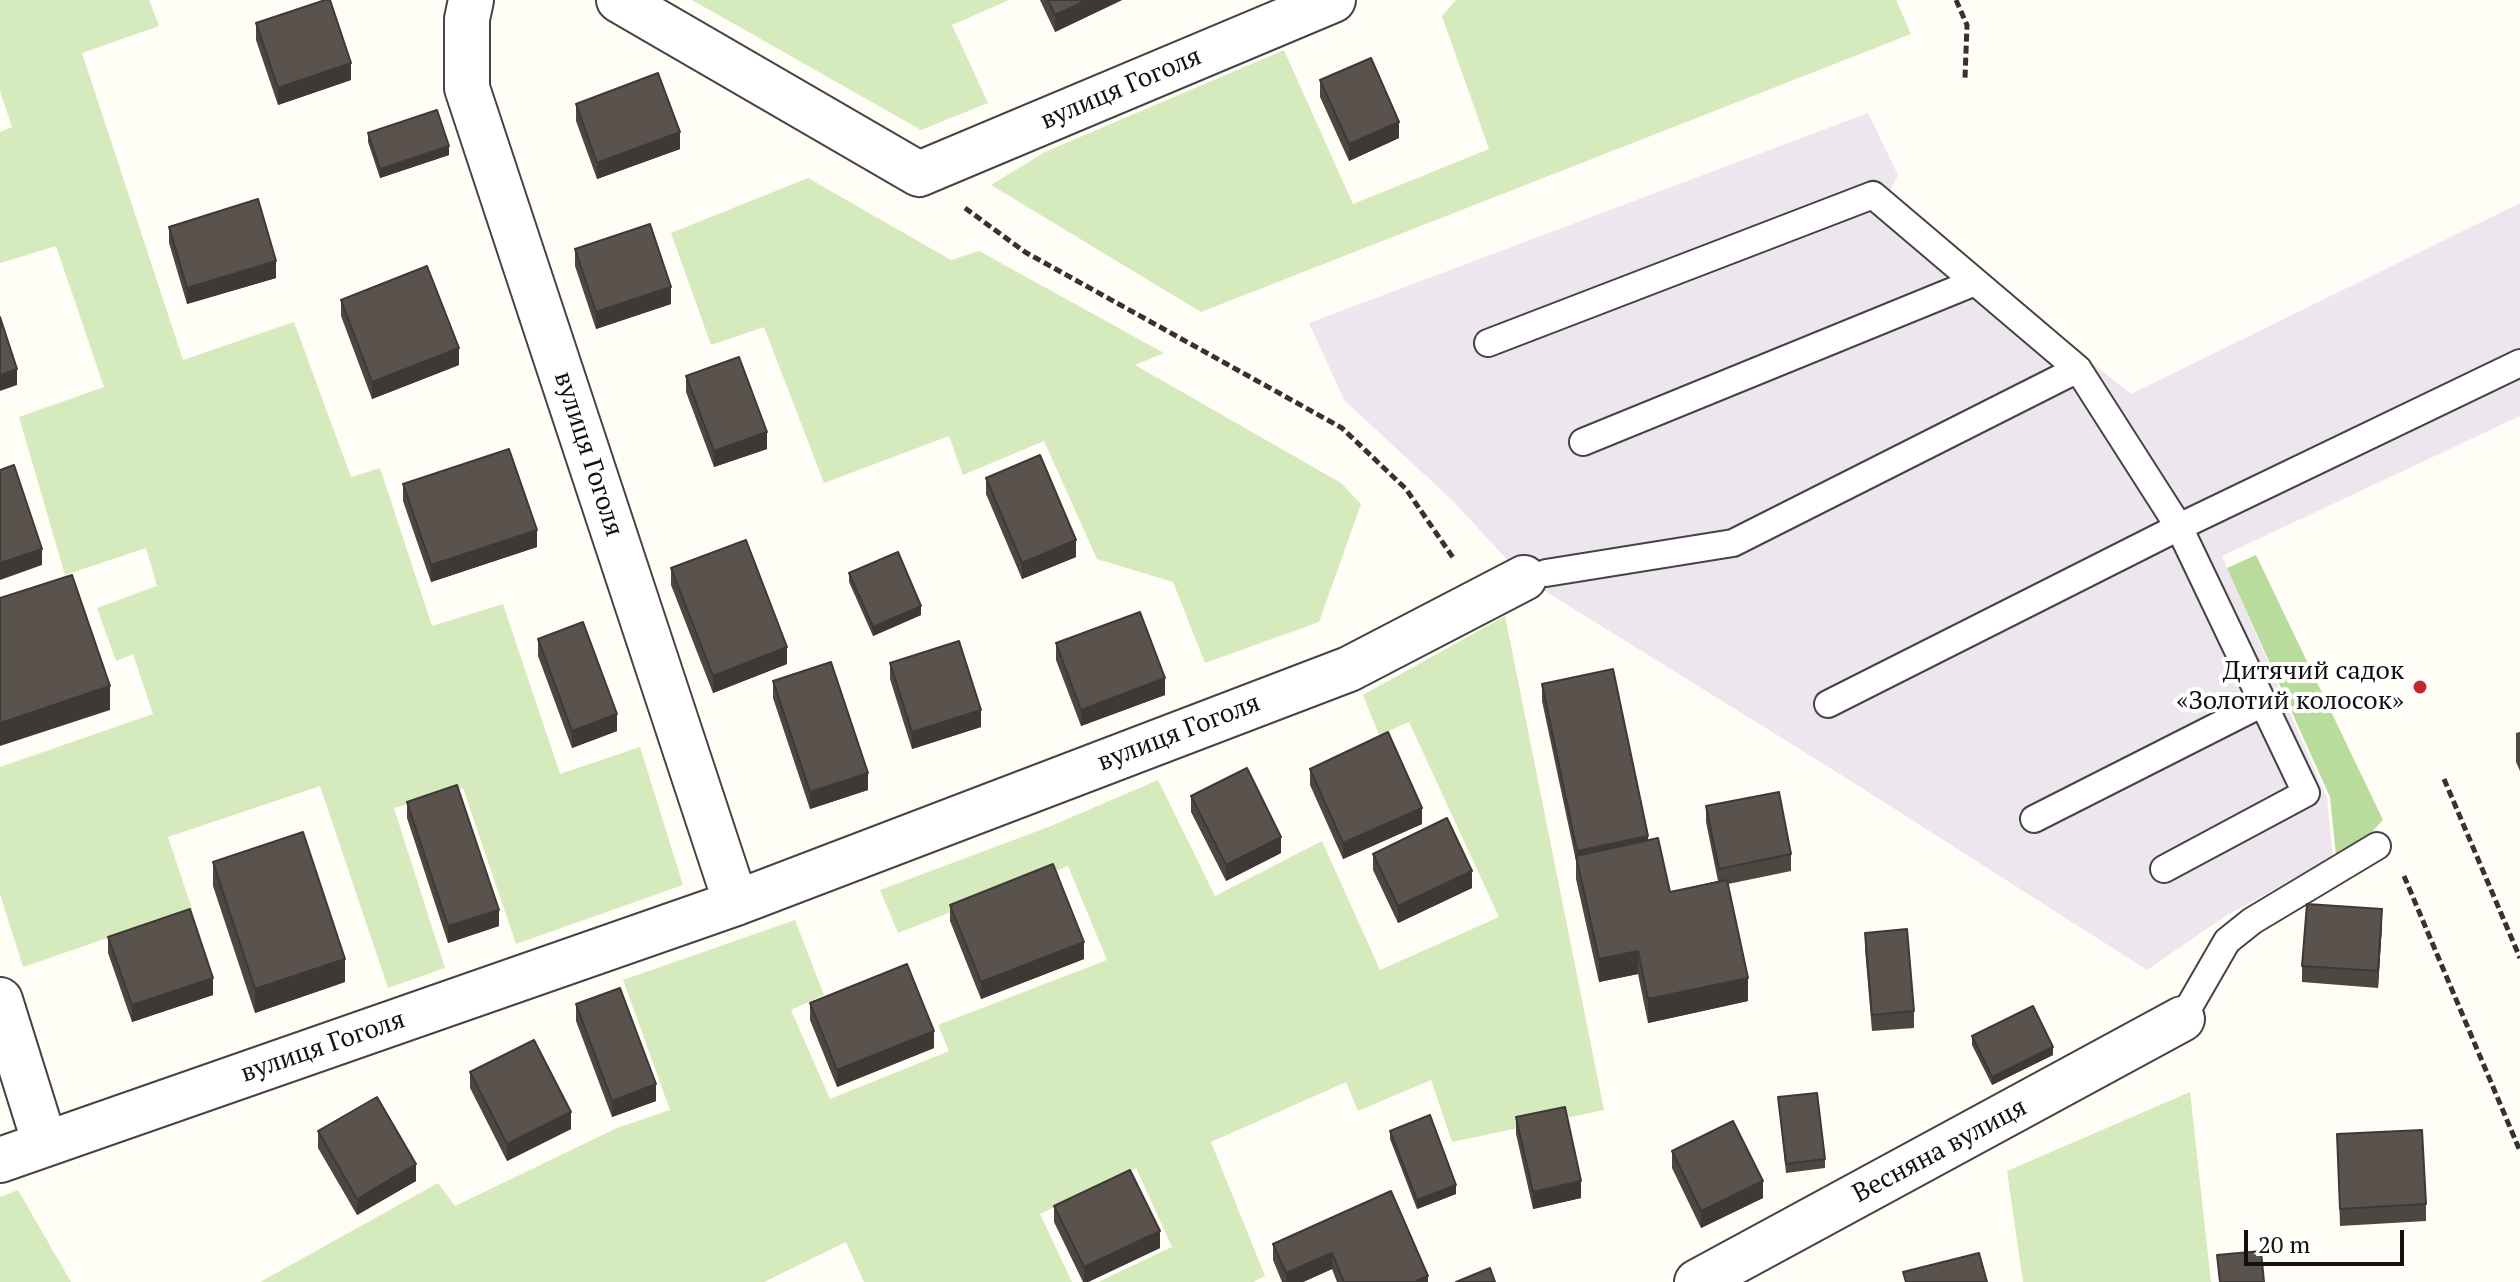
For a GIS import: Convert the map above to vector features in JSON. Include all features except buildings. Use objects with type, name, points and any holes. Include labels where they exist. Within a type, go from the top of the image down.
[{"type":"street","name":"вулиця Гоголя","points":[[471,0],[467,19],[467,88],[736,903]]},
{"type":"street","points":[[619,0],[919,174]]},
{"type":"street","name":"вулиця Гоголя","points":[[919,174],[1333,0]]},
{"type":"street","name":"вулиця Гоголя","points":[[0,1160],[736,903],[1349,669],[1535,576]]},
{"type":"street","points":[[0,1000],[45,1144]]},
{"type":"street","name":"Весняна вулиця","points":[[1697,1282],[2182,1019]]},
{"type":"lane","points":[[1488,343],[1873,195],[2078,369],[2179,527],[2306,793],[2164,869]]},
{"type":"lane","points":[[1583,442],[1975,282]]},
{"type":"lane","points":[[1828,704],[2179,527],[2520,363]]},
{"type":"lane","points":[[1535,576],[1733,543],[2078,369]]},
{"type":"lane","points":[[2034,819],[2263,703]]},
{"type":"lane","points":[[2182,1019],[2227,941],[2252,921],[2377,846]]},
{"type":"path","points":[[1956,0],[1967,25],[1965,78]]},
{"type":"path","points":[[919,174],[1025,252],[1342,428],[1406,489],[1455,561]]},
{"type":"path","points":[[2444,779],[2520,958]]},
{"type":"path","points":[[2377,846],[2399,865],[2520,1151]]},
{"type":"shaded area","points":[[1868,113],[1898,175],[1886,199],[2131,394],[2520,203],[2520,416],[2222,556],[2327,798],[2333,858],[2227,915],[2147,970],[1524,578],[1453,501],[1344,400],[1309,323]]},
{"type":"green space","points":[[0,0],[149,0],[159,26],[82,53],[183,360],[294,322],[351,477],[380,468],[432,626],[503,604],[560,774],[640,747],[683,885],[516,944],[463,788],[394,808],[445,968],[388,988],[320,786],[168,837],[192,909],[23,967],[0,894],[0,767],[153,714],[133,654],[116,661],[97,608],[157,586],[146,548],[65,575],[19,417],[104,387],[56,246],[0,263],[0,132],[12,127],[0,91]]},
{"type":"green space","points":[[692,0],[1009,0],[952,25],[988,103],[921,130]]},
{"type":"green space","points":[[1456,0],[1896,0],[1911,34],[1201,312],[991,185],[1045,152],[1284,50],[1353,204],[1489,149],[1442,16]]},
{"type":"green space","points":[[808,178],[951,260],[979,251],[1164,353],[1135,365],[1341,483],[1361,504],[1319,622],[1205,663],[1173,582],[1097,559],[1044,441],[963,475],[949,436],[824,483],[764,327],[711,345],[671,233]]},
{"type":"green space","points":[[2256,555],[2383,820],[2367,837],[2336,855],[2330,797],[2227,568]]},
{"type":"green space","points":[[1505,616],[1604,1110],[1452,1142],[1431,1080],[1358,1111],[1346,1082],[1211,1142],[1265,1276],[1253,1282],[1098,1282],[1172,1247],[1136,1168],[1040,1214],[1072,1282],[864,1282],[846,1242],[764,1282],[260,1282],[438,1183],[455,1206],[617,1128],[670,1110],[623,980],[795,920],[824,995],[791,1010],[830,1099],[949,1051],[938,1025],[1107,960],[1068,866],[898,933],[880,890],[1051,826],[1158,780],[1215,896],[1322,841],[1380,970],[1499,917],[1409,722],[1379,735],[1363,695]]},
{"type":"green space","points":[[2190,1092],[2211,1282],[2023,1282],[2007,1171]]},
{"type":"green space","points":[[18,1190],[71,1282],[0,1282],[0,1197]]},
{"type":"place","name":"Дитячий садок «Золотий колосок»","points":[[2420,687]]}]
